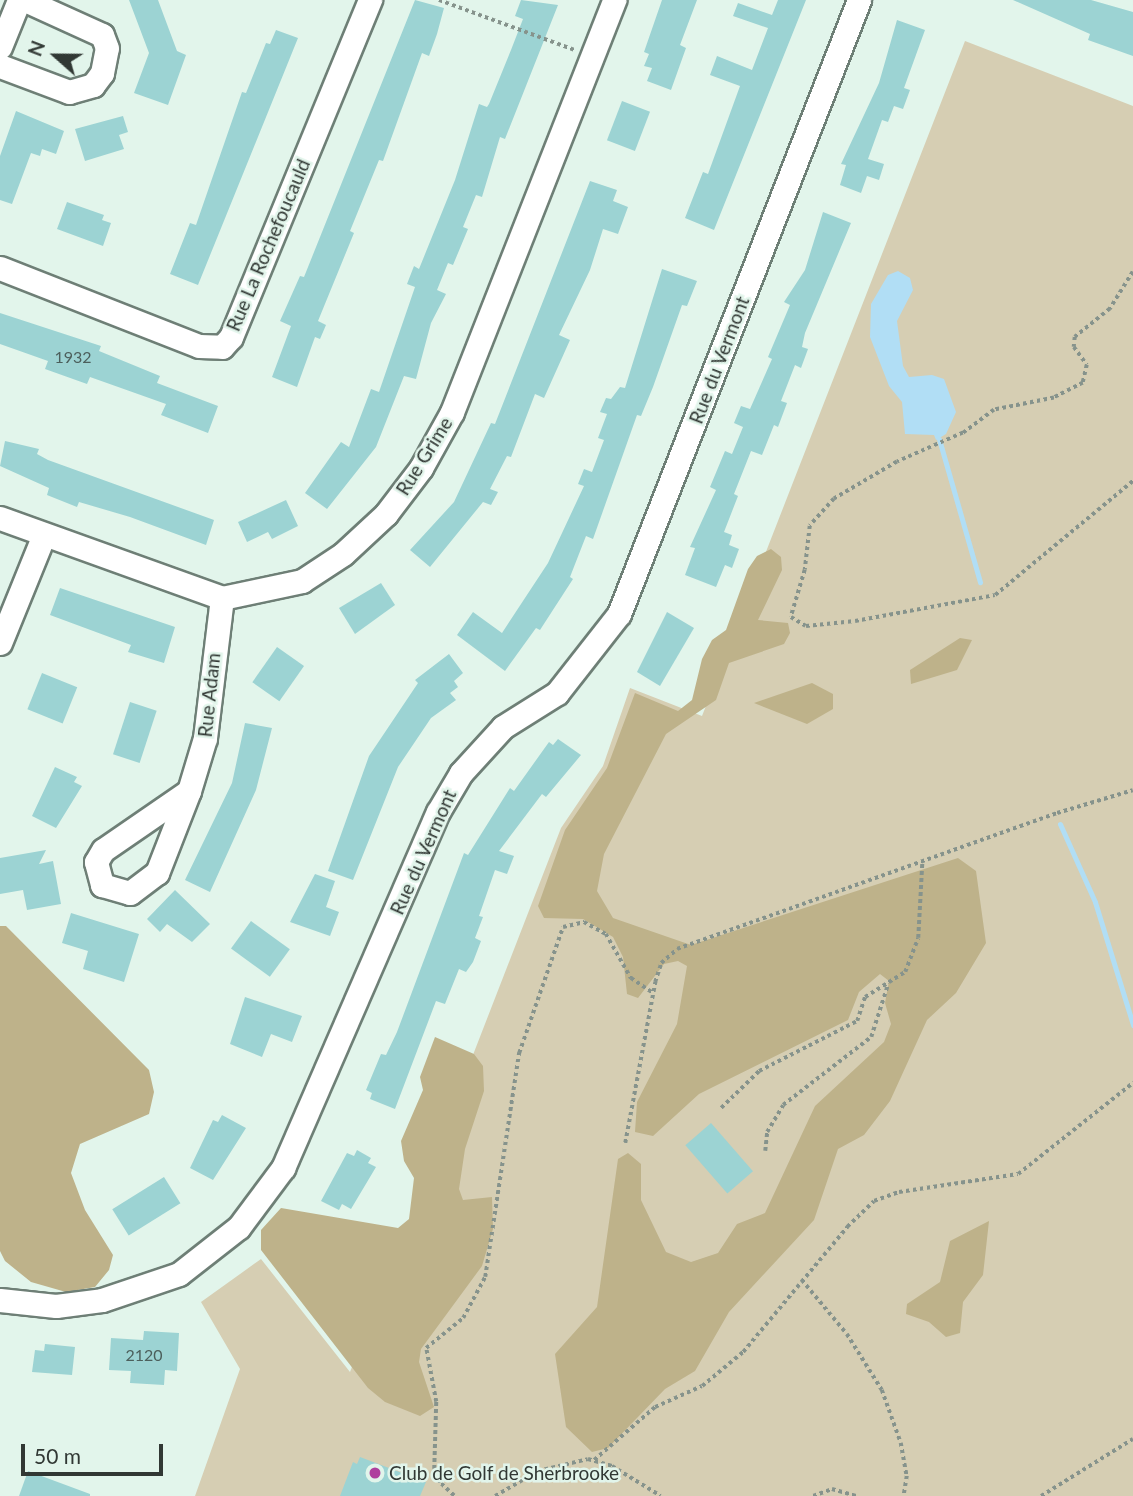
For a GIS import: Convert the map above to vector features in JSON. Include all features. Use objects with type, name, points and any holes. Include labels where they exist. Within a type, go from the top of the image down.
[{"type":"street","points":[[0,47],[19,0]]},
{"type":"street","points":[[0,66],[69,92],[93,85],[102,73],[107,48],[102,35],[25,0]]},
{"type":"street","name":"Rue La Rochefoucauld","points":[[0,268],[200,346],[222,347],[231,337],[370,0]]},
{"type":"street","name":"Rue Grime","points":[[222,598],[302,581],[343,554],[386,514],[421,468],[452,412],[614,0]]},
{"type":"street","name":"Rue du Vermont","points":[[0,1300],[56,1307],[102,1300],[179,1274],[239,1227],[283,1168],[438,813],[461,773],[503,727],[557,693],[619,614],[859,0]]},
{"type":"street","points":[[0,518],[43,537],[222,598]]},
{"type":"street","points":[[0,643],[43,537]]},
{"type":"street","name":"Rue Adam","points":[[189,791],[103,850],[96,862],[102,885],[130,893],[157,873],[189,791],[205,738],[222,598]]},
{"type":"path","points":[[439,0],[593,57]]},
{"type":"path","points":[[1133,272],[1110,309],[1076,337],[1074,346],[1087,365],[1083,383],[1054,398],[994,410],[963,433],[897,462],[834,499],[810,526],[805,570],[791,617],[806,626],[855,621],[995,595],[1133,481]]},
{"type":"path","points":[[625,1143],[661,963],[677,949],[922,864],[1057,813],[1133,790]]},
{"type":"path","points":[[721,1108],[758,1071],[858,1021],[865,997],[905,972],[913,958],[922,864]]},
{"type":"path","points":[[454,1496],[440,1483],[434,1469],[436,1402],[426,1348],[463,1318],[485,1277],[519,1053],[563,927],[584,922],[607,934],[631,978],[653,993]]},
{"type":"path","points":[[765,1151],[767,1132],[783,1105],[871,1037],[880,998],[889,981]]},
{"type":"path","points":[[495,1496],[538,1471],[594,1460],[655,1407],[722,1371],[771,1322],[802,1280],[874,1201],[899,1192],[1018,1174],[1133,1083]]},
{"type":"path","points":[[802,1280],[847,1334],[882,1390],[903,1454],[907,1476],[904,1496]]},
{"type":"path","points":[[1041,1496],[1133,1439]]},
{"type":"path","points":[[594,1460],[638,1479],[661,1496]]},
{"type":"path","points":[[813,1496],[832,1489],[856,1496]]},
{"type":"shaded area","points":[[965,41],[1133,106],[1133,1496],[195,1496],[240,1369],[201,1302],[261,1259],[350,1372],[561,828],[603,766],[630,688],[702,716]]},
{"type":"shaded area","points":[[771,549],[781,557],[782,570],[758,620],[788,623],[790,633],[784,644],[729,663],[716,700],[666,734],[604,854],[597,891],[613,918],[691,945],[958,858],[976,871],[986,943],[956,993],[927,1020],[890,1101],[864,1135],[838,1149],[814,1220],[729,1312],[695,1371],[665,1389],[608,1448],[592,1452],[566,1427],[555,1354],[597,1307],[618,1159],[628,1153],[641,1164],[641,1200],[666,1252],[691,1262],[718,1253],[737,1224],[765,1213],[815,1106],[884,1042],[891,1024],[885,1003],[889,981],[880,974],[859,992],[848,1020],[699,1094],[653,1136],[635,1132],[637,1102],[677,1024],[687,966],[678,961],[664,964],[638,998],[627,994],[623,957],[613,937],[583,919],[544,918],[538,906],[565,830],[607,768],[635,693],[678,711],[692,700],[702,659],[712,640],[726,630],[748,569],[757,556]]},
{"type":"shaded area","points":[[960,638],[972,640],[957,670],[911,684],[910,670]]},
{"type":"shaded area","points":[[812,683],[833,694],[833,709],[807,724],[754,703]]},
{"type":"shaded area","points":[[0,926],[6,926],[149,1070],[154,1092],[149,1114],[80,1144],[71,1173],[85,1210],[113,1255],[109,1270],[95,1287],[66,1292],[31,1282],[5,1261],[0,1251]]},
{"type":"shaded area","points":[[435,1037],[474,1054],[483,1066],[484,1091],[465,1149],[459,1189],[463,1200],[492,1197],[493,1229],[482,1266],[421,1349],[419,1362],[434,1407],[420,1416],[385,1402],[368,1388],[261,1250],[261,1230],[281,1208],[398,1228],[409,1219],[414,1178],[404,1161],[401,1141],[423,1090],[420,1077]]},
{"type":"shaded area","points":[[989,1221],[983,1275],[963,1302],[960,1333],[946,1337],[929,1322],[906,1314],[907,1304],[940,1282],[950,1241]]},
{"type":"water","points":[[898,271],[910,278],[913,290],[897,321],[903,366],[909,377],[932,375],[944,379],[956,412],[946,434],[936,440],[934,435],[905,434],[902,402],[889,386],[870,337],[871,304],[888,275]]},
{"type":"building","points":[[129,0],[158,0],[177,51],[186,55],[168,105],[134,93],[149,53]]},
{"type":"building","points":[[415,0],[444,8],[437,34],[429,56],[422,53],[383,161],[379,160],[350,231],[354,233],[318,321],[326,325],[320,339],[315,337],[297,387],[272,377],[291,326],[280,321],[300,276],[304,277]]},
{"type":"building","points":[[521,0],[558,5],[505,139],[500,137],[482,197],[476,195],[463,227],[468,229],[453,265],[448,263],[437,290],[446,294],[431,323],[416,379],[404,376],[376,447],[327,509],[305,493],[341,442],[349,447],[371,389],[379,392],[415,287],[407,284],[414,266],[419,269],[455,180],[479,104],[487,107],[489,104],[511,50],[523,19],[515,16]]},
{"type":"building","points":[[662,0],[697,0],[680,45],[686,48],[671,90],[647,81],[652,68],[644,66],[649,54],[644,52]]},
{"type":"building","points":[[778,0],[806,0],[714,230],[685,218],[703,172],[708,174],[740,86],[710,75],[717,56],[752,70],[768,28],[733,16],[738,3],[772,15]]},
{"type":"building","points":[[1013,0],[1091,0],[1133,12],[1133,56],[1088,40],[1090,34]]},
{"type":"building","points":[[897,20],[925,30],[904,88],[910,90],[903,109],[894,106],[888,122],[882,120],[868,159],[884,164],[879,180],[867,176],[861,193],[840,185],[846,165],[841,164],[879,83]]},
{"type":"building","points":[[276,30],[298,38],[198,285],[170,274],[190,223],[196,225],[242,92],[246,93],[266,43],[270,44]]},
{"type":"building","points":[[622,101],[650,112],[635,151],[607,140]]},
{"type":"building","points":[[16,111],[64,131],[56,154],[42,149],[40,156],[31,153],[12,204],[0,200],[0,156]]},
{"type":"building","points":[[123,116],[128,132],[119,135],[124,149],[85,161],[75,129]]},
{"type":"building","points":[[590,181],[617,190],[613,201],[628,207],[618,234],[603,229],[590,270],[559,335],[570,340],[544,398],[535,394],[511,457],[507,456],[490,489],[498,492],[491,505],[483,502],[430,567],[410,550],[454,502],[491,423],[495,424]]},
{"type":"building","points":[[67,202],[104,215],[102,220],[111,223],[103,246],[57,229]]},
{"type":"building","points":[[823,212],[851,223],[805,333],[802,347],[808,349],[801,368],[795,365],[781,401],[787,403],[778,427],[774,425],[762,455],[751,451],[734,494],[738,496],[724,532],[732,535],[729,545],[739,549],[732,568],[725,565],[716,587],[685,575],[695,548],[690,547],[716,490],[710,487],[725,451],[732,454],[743,427],[734,423],[741,406],[750,409],[772,359],[768,357],[790,305],[784,302],[805,270]]},
{"type":"building","points":[[662,269],[697,281],[687,306],[682,305],[641,416],[637,415],[593,539],[586,536],[570,577],[573,579],[540,630],[536,628],[505,671],[457,635],[473,612],[502,633],[548,563],[584,486],[578,484],[584,469],[592,472],[604,440],[598,438],[607,414],[600,412],[606,398],[611,399],[620,387],[625,388]]},
{"type":"building","points":[[0,313],[101,346],[99,351],[160,376],[157,383],[218,406],[208,433],[161,415],[166,404],[90,377],[87,384],[45,369],[48,361],[0,344]]},
{"type":"building","points":[[5,441],[39,449],[37,454],[48,460],[214,520],[206,545],[130,517],[79,502],[77,507],[47,495],[49,488],[0,466]]},
{"type":"building","points":[[286,500],[298,526],[272,539],[268,532],[247,542],[238,522]]},
{"type":"building","points":[[381,583],[395,605],[355,634],[339,608]]},
{"type":"building","points":[[60,588],[175,627],[164,663],[128,652],[131,645],[50,615]]},
{"type":"building","points":[[667,612],[694,628],[660,686],[637,672]]},
{"type":"building","points":[[277,647],[304,666],[279,701],[252,682]]},
{"type":"building","points":[[449,654],[463,673],[454,681],[458,687],[450,693],[456,700],[431,718],[398,767],[353,880],[328,871],[369,756],[418,683],[415,680]]},
{"type":"building","points":[[42,673],[77,687],[63,723],[27,709]]},
{"type":"building","points":[[130,702],[157,711],[140,763],[113,754]]},
{"type":"building","points":[[245,723],[272,728],[256,790],[210,892],[185,880],[232,783]]},
{"type":"building","points":[[558,739],[581,755],[546,797],[542,794],[499,851],[514,856],[507,874],[495,870],[479,916],[483,917],[475,938],[481,941],[473,962],[466,972],[459,969],[445,1004],[436,1001],[395,1109],[370,1099],[372,1093],[366,1090],[381,1054],[386,1055],[397,1032],[464,853],[468,855],[510,788],[514,791],[549,742],[553,745]]},
{"type":"building","points":[[55,767],[77,777],[74,782],[82,786],[56,828],[32,816]]},
{"type":"building","points":[[46,850],[39,864],[53,861],[61,904],[27,910],[23,890],[0,894],[0,858]]},
{"type":"building","points":[[315,874],[335,881],[326,907],[339,912],[330,936],[290,922]]},
{"type":"building","points":[[175,890],[210,924],[192,942],[167,924],[160,932],[147,919]]},
{"type":"building","points":[[71,913],[139,934],[124,982],[83,969],[88,951],[62,943]]},
{"type":"building","points":[[251,921],[290,949],[270,977],[231,949]]},
{"type":"building","points":[[245,997],[302,1016],[292,1042],[271,1034],[262,1057],[230,1044]]},
{"type":"building","points":[[222,1115],[246,1128],[213,1180],[190,1168],[213,1120],[218,1122]]},
{"type":"building","points":[[711,1123],[753,1171],[727,1194],[685,1145]]},
{"type":"building","points":[[357,1150],[371,1158],[368,1163],[376,1167],[351,1209],[342,1204],[339,1210],[321,1201],[347,1153],[354,1156]]},
{"type":"building","points":[[164,1177],[180,1203],[129,1236],[112,1209]]},
{"type":"building","points":[[144,1331],[179,1333],[177,1371],[165,1370],[164,1385],[130,1383],[131,1371],[109,1370],[111,1338],[143,1340]]},
{"type":"building","points":[[45,1344],[75,1347],[72,1375],[32,1372],[35,1350],[44,1351]]},
{"type":"building","name":"Club de Golf de Sherbrooke","points":[[360,1457],[426,1482],[420,1496],[340,1496],[353,1462],[357,1464]]},
{"type":"building","points":[[28,1471],[90,1494],[90,1496],[19,1496]]},
{"type":"waterway","points":[[939,439],[980,582]]},
{"type":"waterway","points":[[1060,824],[1095,902],[1133,1025]]},
{"type":"place","name":"Club de Golf de Sherbrooke","points":[[375,1473]]}]
